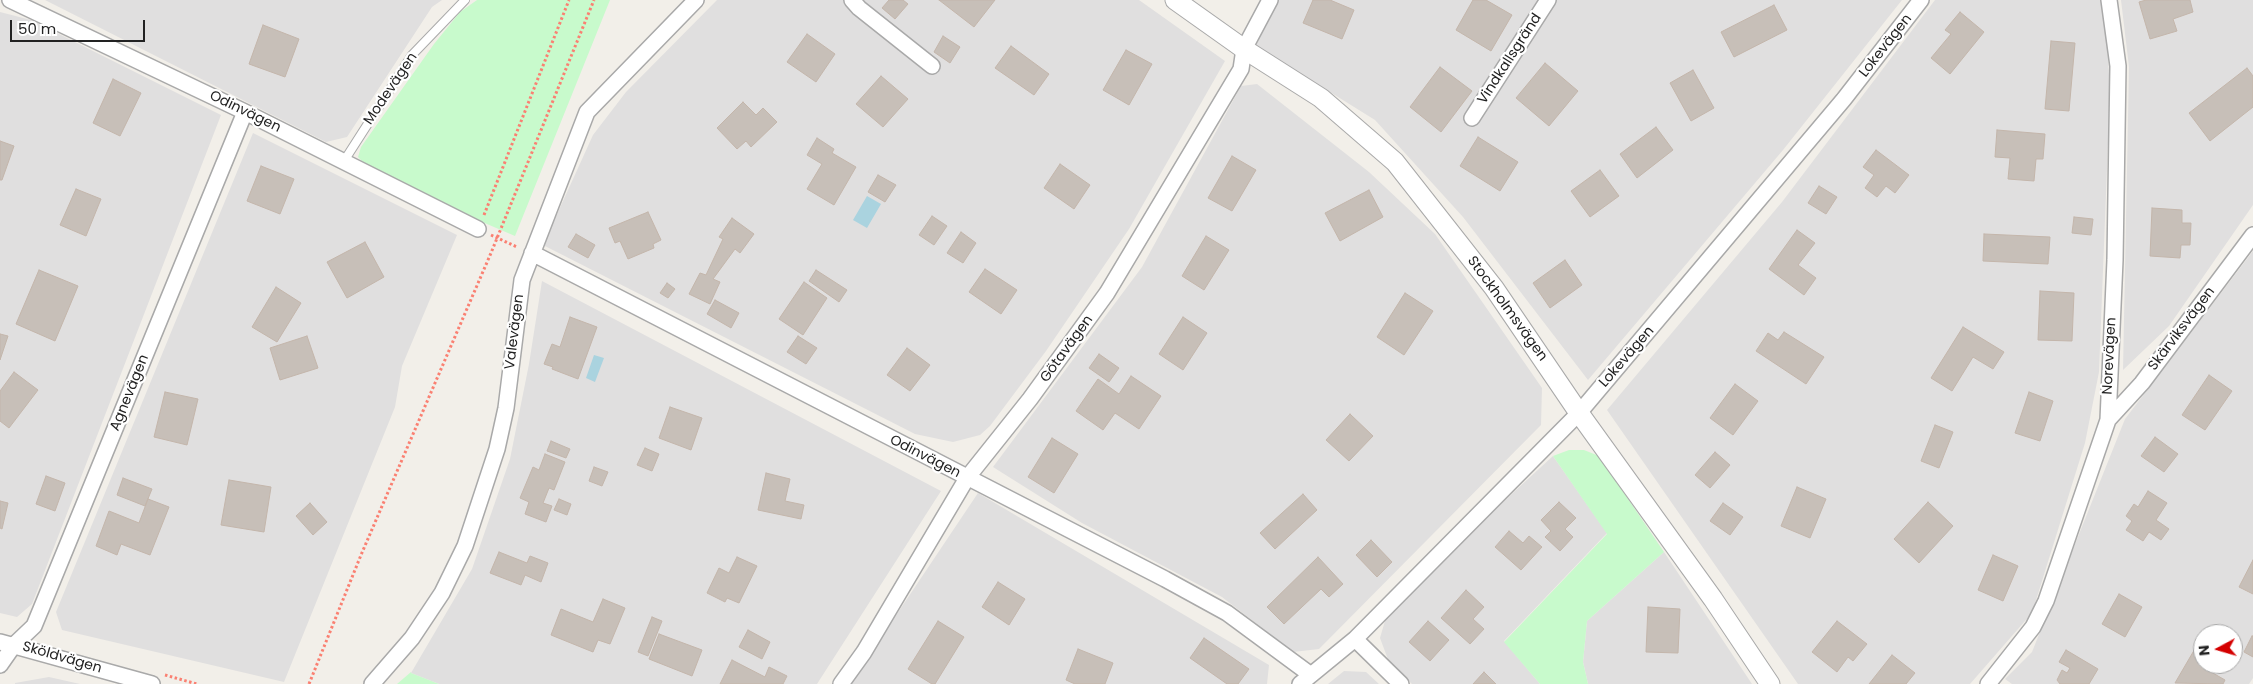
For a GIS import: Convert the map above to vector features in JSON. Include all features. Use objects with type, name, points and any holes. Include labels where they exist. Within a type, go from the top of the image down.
[{"type":"street","name":"Odinvägen","points":[[10,0],[246,112],[478,229]]},
{"type":"street","name":"Valevägen","points":[[372,684],[412,638],[442,593],[468,537],[497,449],[506,408],[522,280],[587,112],[696,0]]},
{"type":"street","points":[[852,0],[859,8],[932,66]]},
{"type":"street","name":"Stockholmsvägen","points":[[1175,0],[1244,49],[1321,98],[1394,162],[1494,288],[1579,413],[1713,598],[1770,684]]},
{"type":"street","name":"Götavägen","points":[[841,684],[864,652],[967,478],[1030,400],[1107,293],[1241,69],[1244,49],[1270,0]]},
{"type":"street","name":"Vindkallsgränd","points":[[1472,118],[1548,0]]},
{"type":"street","name":"Lokevägen","points":[[1305,679],[1355,639],[1579,413],[1844,99],[1921,0]]},
{"type":"street","name":"Norevägen","points":[[1988,684],[2033,626],[2046,601],[2108,420],[2115,260],[2118,66],[2109,0]]},
{"type":"street","name":"Agnevägen","points":[[0,664],[7,643],[34,626],[246,112]]},
{"type":"street","name":"Skärviksvägen","points":[[2108,420],[2142,383],[2253,235]]},
{"type":"street","name":"Odinvägen","points":[[532,253],[1165,579],[1227,613],[1305,679]]},
{"type":"street","points":[[1355,639],[1401,684]]},
{"type":"street","name":"Sköldvägen","points":[[7,643],[152,684]]},
{"type":"lane","name":"Modevägen","points":[[344,161],[412,55],[465,0]]},
{"type":"path","points":[[478,229],[569,0]]},
{"type":"path","points":[[309,684],[361,555],[491,254],[594,0]]},
{"type":"path","points":[[505,241],[517,246]]},
{"type":"shaded area","points":[[45,0],[442,0],[432,7],[347,137],[326,142]]},
{"type":"shaded area","points":[[717,0],[1139,0],[1225,61],[1129,229],[1046,351],[990,426],[980,435],[953,442],[915,434],[543,245],[593,135],[626,92]]},
{"type":"shaded area","points":[[1276,0],[1902,0],[1783,150],[1588,380],[1463,217],[1375,120],[1256,46]]},
{"type":"shaded area","points":[[1935,0],[2101,0],[2107,40],[2110,92],[2099,372],[2085,443],[2032,613],[1970,684],[1798,684],[1607,410],[1782,202]]},
{"type":"shaded area","points":[[2121,0],[2253,0],[2253,205],[2169,326],[2123,370],[2129,67]]},
{"type":"shaded area","points":[[0,12],[31,20],[221,115],[32,604],[17,617],[0,613]]},
{"type":"shaded area","points":[[1257,84],[1369,172],[1435,234],[1542,388],[1541,425],[1319,649],[1293,652],[1222,597],[1082,523],[993,467],[1142,267],[1241,86]]},
{"type":"shaded area","points":[[253,133],[457,235],[402,366],[395,407],[284,682],[62,630],[56,612]]},
{"type":"shaded area","points":[[2253,251],[2253,678],[2249,684],[2012,684],[2005,679],[2032,652],[2125,419]]},
{"type":"shaded area","points":[[542,281],[941,491],[817,684],[439,684],[411,673],[472,569],[510,459],[529,364]]},
{"type":"shaded area","points":[[1553,456],[1607,533],[1504,641],[1540,684],[1412,684],[1389,662],[1380,638],[1389,607]]},
{"type":"shaded area","points":[[978,493],[1269,665],[1267,684],[850,684]]},
{"type":"shaded area","points":[[1664,552],[1752,684],[1588,684],[1583,662],[1587,621]]},
{"type":"shaded area","points":[[1344,671],[1366,672],[1379,684],[1328,684]]},
{"type":"shaded area","points":[[49,677],[80,684],[15,684],[15,683]]},
{"type":"green space","points":[[477,0],[610,0],[515,236],[452,209],[367,166],[358,157],[361,147],[434,44],[460,12]]},
{"type":"green space","points":[[1569,450],[1584,450],[1599,456],[1664,552],[1587,621],[1583,662],[1588,684],[1540,684],[1504,642],[1607,534],[1553,456]]},
{"type":"green space","points":[[411,673],[439,684],[397,684]]},
{"type":"water","points":[[867,196],[881,204],[867,228],[853,220]]},
{"type":"water","points":[[594,355],[604,358],[595,382],[586,378]]},
{"type":"building","points":[[889,0],[903,0],[908,4],[895,19],[882,8]]},
{"type":"building","points":[[939,0],[995,0],[974,27]]},
{"type":"building","points":[[1313,0],[1330,0],[1354,10],[1342,39],[1303,23]]},
{"type":"building","points":[[1473,0],[1486,0],[1512,15],[1491,51],[1456,30]]},
{"type":"building","points":[[2146,0],[2190,0],[2193,12],[2173,19],[2177,31],[2150,39],[2139,2]]},
{"type":"building","points":[[1774,5],[1787,30],[1734,57],[1721,32]]},
{"type":"building","points":[[1960,12],[1984,32],[1950,74],[1931,58],[1951,34],[1945,30]]},
{"type":"building","points":[[263,25],[299,39],[285,77],[249,64]]},
{"type":"building","points":[[807,34],[835,54],[816,82],[787,62]]},
{"type":"building","points":[[943,36],[960,47],[950,63],[934,52]]},
{"type":"building","points":[[2051,41],[2075,43],[2069,111],[2045,109]]},
{"type":"building","points":[[1011,46],[1049,74],[1034,95],[995,68]]},
{"type":"building","points":[[1126,50],[1152,64],[1129,105],[1103,90]]},
{"type":"building","points":[[1545,63],[1578,91],[1549,126],[1516,98]]},
{"type":"building","points":[[1440,67],[1472,91],[1441,132],[1410,107]]},
{"type":"building","points":[[2247,68],[2253,76],[2253,107],[2210,141],[2189,113]]},
{"type":"building","points":[[1693,70],[1714,108],[1691,121],[1670,83]]},
{"type":"building","points":[[881,76],[908,99],[883,127],[856,104]]},
{"type":"building","points":[[113,79],[141,93],[120,136],[93,123]]},
{"type":"building","points":[[743,102],[756,115],[763,108],[777,122],[751,147],[746,141],[737,149],[717,128]]},
{"type":"building","points":[[1656,127],[1673,150],[1637,178],[1620,154]]},
{"type":"building","points":[[1997,130],[2045,134],[2043,159],[2036,159],[2034,181],[2008,179],[2010,158],[1995,157]]},
{"type":"building","points":[[1478,137],[1518,162],[1500,191],[1460,166]]},
{"type":"building","points":[[817,138],[834,149],[832,153],[856,167],[834,205],[807,189],[822,164],[807,155]]},
{"type":"building","points":[[0,141],[14,146],[2,180],[0,180]]},
{"type":"building","points":[[1876,150],[1909,175],[1895,193],[1886,186],[1877,197],[1865,188],[1874,175],[1863,167]]},
{"type":"building","points":[[1232,156],[1256,170],[1232,211],[1208,198]]},
{"type":"building","points":[[1060,164],[1090,185],[1074,209],[1044,188]]},
{"type":"building","points":[[261,166],[294,179],[280,214],[247,201]]},
{"type":"building","points":[[1600,170],[1619,196],[1590,217],[1571,191]]},
{"type":"building","points":[[878,175],[896,185],[885,202],[868,192]]},
{"type":"building","points":[[1819,186],[1837,197],[1826,214],[1808,203]]},
{"type":"building","points":[[76,189],[101,199],[86,236],[60,225]]},
{"type":"building","points":[[1369,190],[1383,217],[1340,241],[1325,213]]},
{"type":"building","points":[[2152,208],[2182,210],[2182,223],[2191,223],[2190,245],[2181,245],[2180,258],[2150,256]]},
{"type":"building","points":[[648,212],[661,240],[653,244],[654,248],[628,259],[620,241],[615,243],[609,228]]},
{"type":"building","points":[[932,216],[947,226],[934,245],[919,235]]},
{"type":"building","points":[[2074,217],[2093,219],[2091,235],[2072,233]]},
{"type":"building","points":[[732,218],[754,234],[740,253],[735,249],[713,279],[720,282],[710,304],[689,294],[700,273],[706,275],[723,239],[719,237]]},
{"type":"building","points":[[1797,230],[1815,243],[1798,265],[1816,278],[1804,295],[1769,269]]},
{"type":"building","points":[[961,232],[976,243],[963,263],[947,253]]},
{"type":"building","points":[[576,234],[595,245],[588,258],[568,247]]},
{"type":"building","points":[[1984,234],[2050,237],[2048,264],[1983,261]]},
{"type":"building","points":[[1206,236],[1229,250],[1204,290],[1182,276]]},
{"type":"building","points":[[365,242],[384,277],[347,298],[327,262]]},
{"type":"building","points":[[1565,260],[1582,285],[1550,308],[1533,283]]},
{"type":"building","points":[[985,269],[1017,290],[1001,314],[969,292]]},
{"type":"building","points":[[39,270],[78,286],[55,341],[16,324]]},
{"type":"building","points":[[816,270],[847,290],[839,302],[809,281]]},
{"type":"building","points":[[804,282],[827,298],[803,335],[779,319]]},
{"type":"building","points":[[667,283],[675,289],[668,298],[660,293]]},
{"type":"building","points":[[276,287],[301,303],[277,342],[252,327]]},
{"type":"building","points":[[2040,291],[2074,293],[2072,341],[2038,340]]},
{"type":"building","points":[[1405,293],[1433,311],[1404,355],[1377,337]]},
{"type":"building","points":[[715,300],[739,313],[731,328],[707,314]]},
{"type":"building","points":[[570,317],[597,327],[578,379],[544,364],[552,344],[560,347]]},
{"type":"building","points":[[1183,317],[1207,333],[1183,370],[1159,354]]},
{"type":"building","points":[[1963,327],[2004,352],[1993,369],[1973,357],[1952,391],[1931,378]]},
{"type":"building","points":[[1784,332],[1824,357],[1806,384],[1756,351],[1768,333],[1778,340]]},
{"type":"building","points":[[0,334],[8,336],[0,360]]},
{"type":"building","points":[[307,336],[318,368],[280,380],[270,348]]},
{"type":"building","points":[[798,336],[817,348],[806,364],[787,352]]},
{"type":"building","points":[[907,348],[930,365],[910,391],[887,375]]},
{"type":"building","points":[[1099,354],[1119,368],[1109,382],[1089,368]]},
{"type":"building","points":[[14,372],[38,390],[9,428],[0,421],[0,391]]},
{"type":"building","points":[[2209,375],[2232,391],[2205,430],[2182,415]]},
{"type":"building","points":[[1131,376],[1161,396],[1139,429],[1115,413],[1103,430],[1076,411],[1098,379],[1119,394]]},
{"type":"building","points":[[1735,384],[1758,401],[1733,435],[1710,418]]},
{"type":"building","points":[[165,392],[198,399],[187,445],[154,437]]},
{"type":"building","points":[[2029,392],[2053,401],[2040,441],[2015,433]]},
{"type":"building","points":[[670,407],[702,418],[691,450],[659,438]]},
{"type":"building","points":[[1350,414],[1373,436],[1349,461],[1326,440]]},
{"type":"building","points":[[1935,425],[1953,432],[1939,468],[1921,461]]},
{"type":"building","points":[[2155,437],[2178,454],[2164,472],[2141,456]]},
{"type":"building","points":[[1052,438],[1078,454],[1054,493],[1028,477]]},
{"type":"building","points":[[551,441],[570,449],[566,458],[547,451]]},
{"type":"building","points":[[645,448],[659,454],[652,471],[637,465]]},
{"type":"building","points":[[1715,452],[1730,465],[1710,488],[1695,475]]},
{"type":"building","points":[[545,454],[565,462],[554,490],[549,488],[543,503],[552,506],[546,522],[525,514],[529,502],[520,498],[533,467],[539,470]]},
{"type":"building","points":[[594,467],[608,472],[602,486],[589,481]]},
{"type":"building","points":[[766,473],[790,479],[785,501],[804,505],[801,519],[758,510]]},
{"type":"building","points":[[46,476],[65,483],[55,511],[36,504]]},
{"type":"building","points":[[123,478],[152,489],[145,506],[117,495]]},
{"type":"building","points":[[229,480],[271,487],[264,532],[221,525]]},
{"type":"building","points":[[1797,487],[1826,499],[1810,538],[1781,526]]},
{"type":"building","points":[[2148,491],[2167,503],[2156,520],[2169,529],[2161,540],[2149,532],[2143,541],[2126,530],[2132,521],[2126,516],[2134,504],[2138,507]]},
{"type":"building","points":[[1303,494],[1317,510],[1275,549],[1260,533]]},
{"type":"building","points":[[148,499],[169,507],[150,555],[121,544],[117,555],[96,546],[109,511],[139,523]]},
{"type":"building","points":[[559,499],[571,504],[567,515],[554,510]]},
{"type":"building","points":[[0,501],[8,503],[2,529],[0,528]]},
{"type":"building","points":[[1559,502],[1576,518],[1565,529],[1573,537],[1560,551],[1545,537],[1551,531],[1541,520]]},
{"type":"building","points":[[1928,502],[1953,526],[1919,563],[1894,539]]},
{"type":"building","points":[[310,503],[327,522],[313,535],[296,516]]},
{"type":"building","points":[[1723,503],[1743,517],[1730,535],[1710,521]]},
{"type":"building","points":[[1509,531],[1523,543],[1529,536],[1542,547],[1521,570],[1495,547]]},
{"type":"building","points":[[1371,540],[1392,562],[1377,577],[1356,555]]},
{"type":"building","points":[[499,552],[527,563],[530,556],[548,563],[541,582],[525,575],[521,585],[490,573]]},
{"type":"building","points":[[1993,555],[2018,566],[2003,601],[1978,590]]},
{"type":"building","points":[[737,557],[757,566],[739,603],[727,598],[725,602],[707,593],[719,568],[729,573]]},
{"type":"building","points":[[1318,557],[1343,584],[1329,597],[1321,589],[1284,624],[1267,607]]},
{"type":"building","points":[[2253,560],[2253,594],[2239,587]]},
{"type":"building","points":[[998,582],[1025,599],[1009,625],[982,607]]},
{"type":"building","points":[[1466,590],[1484,607],[1473,619],[1484,629],[1470,644],[1441,618]]},
{"type":"building","points":[[2119,594],[2142,607],[2125,637],[2102,624]]},
{"type":"building","points":[[603,599],[625,608],[610,644],[598,640],[593,652],[551,635],[561,609],[593,622]]},
{"type":"building","points":[[1648,607],[1680,609],[1678,653],[1646,652]]},
{"type":"building","points":[[652,617],[662,621],[648,656],[638,652]]},
{"type":"building","points":[[938,621],[964,637],[935,684],[932,684],[908,669]]},
{"type":"building","points":[[1428,621],[1449,640],[1430,661],[1409,642]]},
{"type":"building","points":[[1837,621],[1867,644],[1853,661],[1848,657],[1837,672],[1812,652]]},
{"type":"building","points":[[748,630],[770,642],[762,659],[739,647]]},
{"type":"building","points":[[659,634],[702,650],[692,676],[649,659]]},
{"type":"building","points":[[2253,636],[2253,657],[2244,652]]},
{"type":"building","points":[[1204,638],[1249,669],[1238,684],[1227,684],[1190,658]]},
{"type":"building","points":[[1078,649],[1113,663],[1105,684],[1075,684],[1066,680]]},
{"type":"building","points":[[2066,650],[2098,669],[2089,684],[2060,684],[2057,680],[2062,670],[2067,673],[2070,668],[2059,662]]},
{"type":"building","points":[[2193,652],[2193,674],[2214,674],[2225,680],[2223,684],[2175,683]]},
{"type":"building","points":[[1892,655],[1915,673],[1906,684],[1869,684]]},
{"type":"building","points":[[732,660],[765,677],[769,667],[787,676],[783,684],[720,684]]},
{"type":"building","points":[[1484,672],[1496,684],[1473,684]]}]
